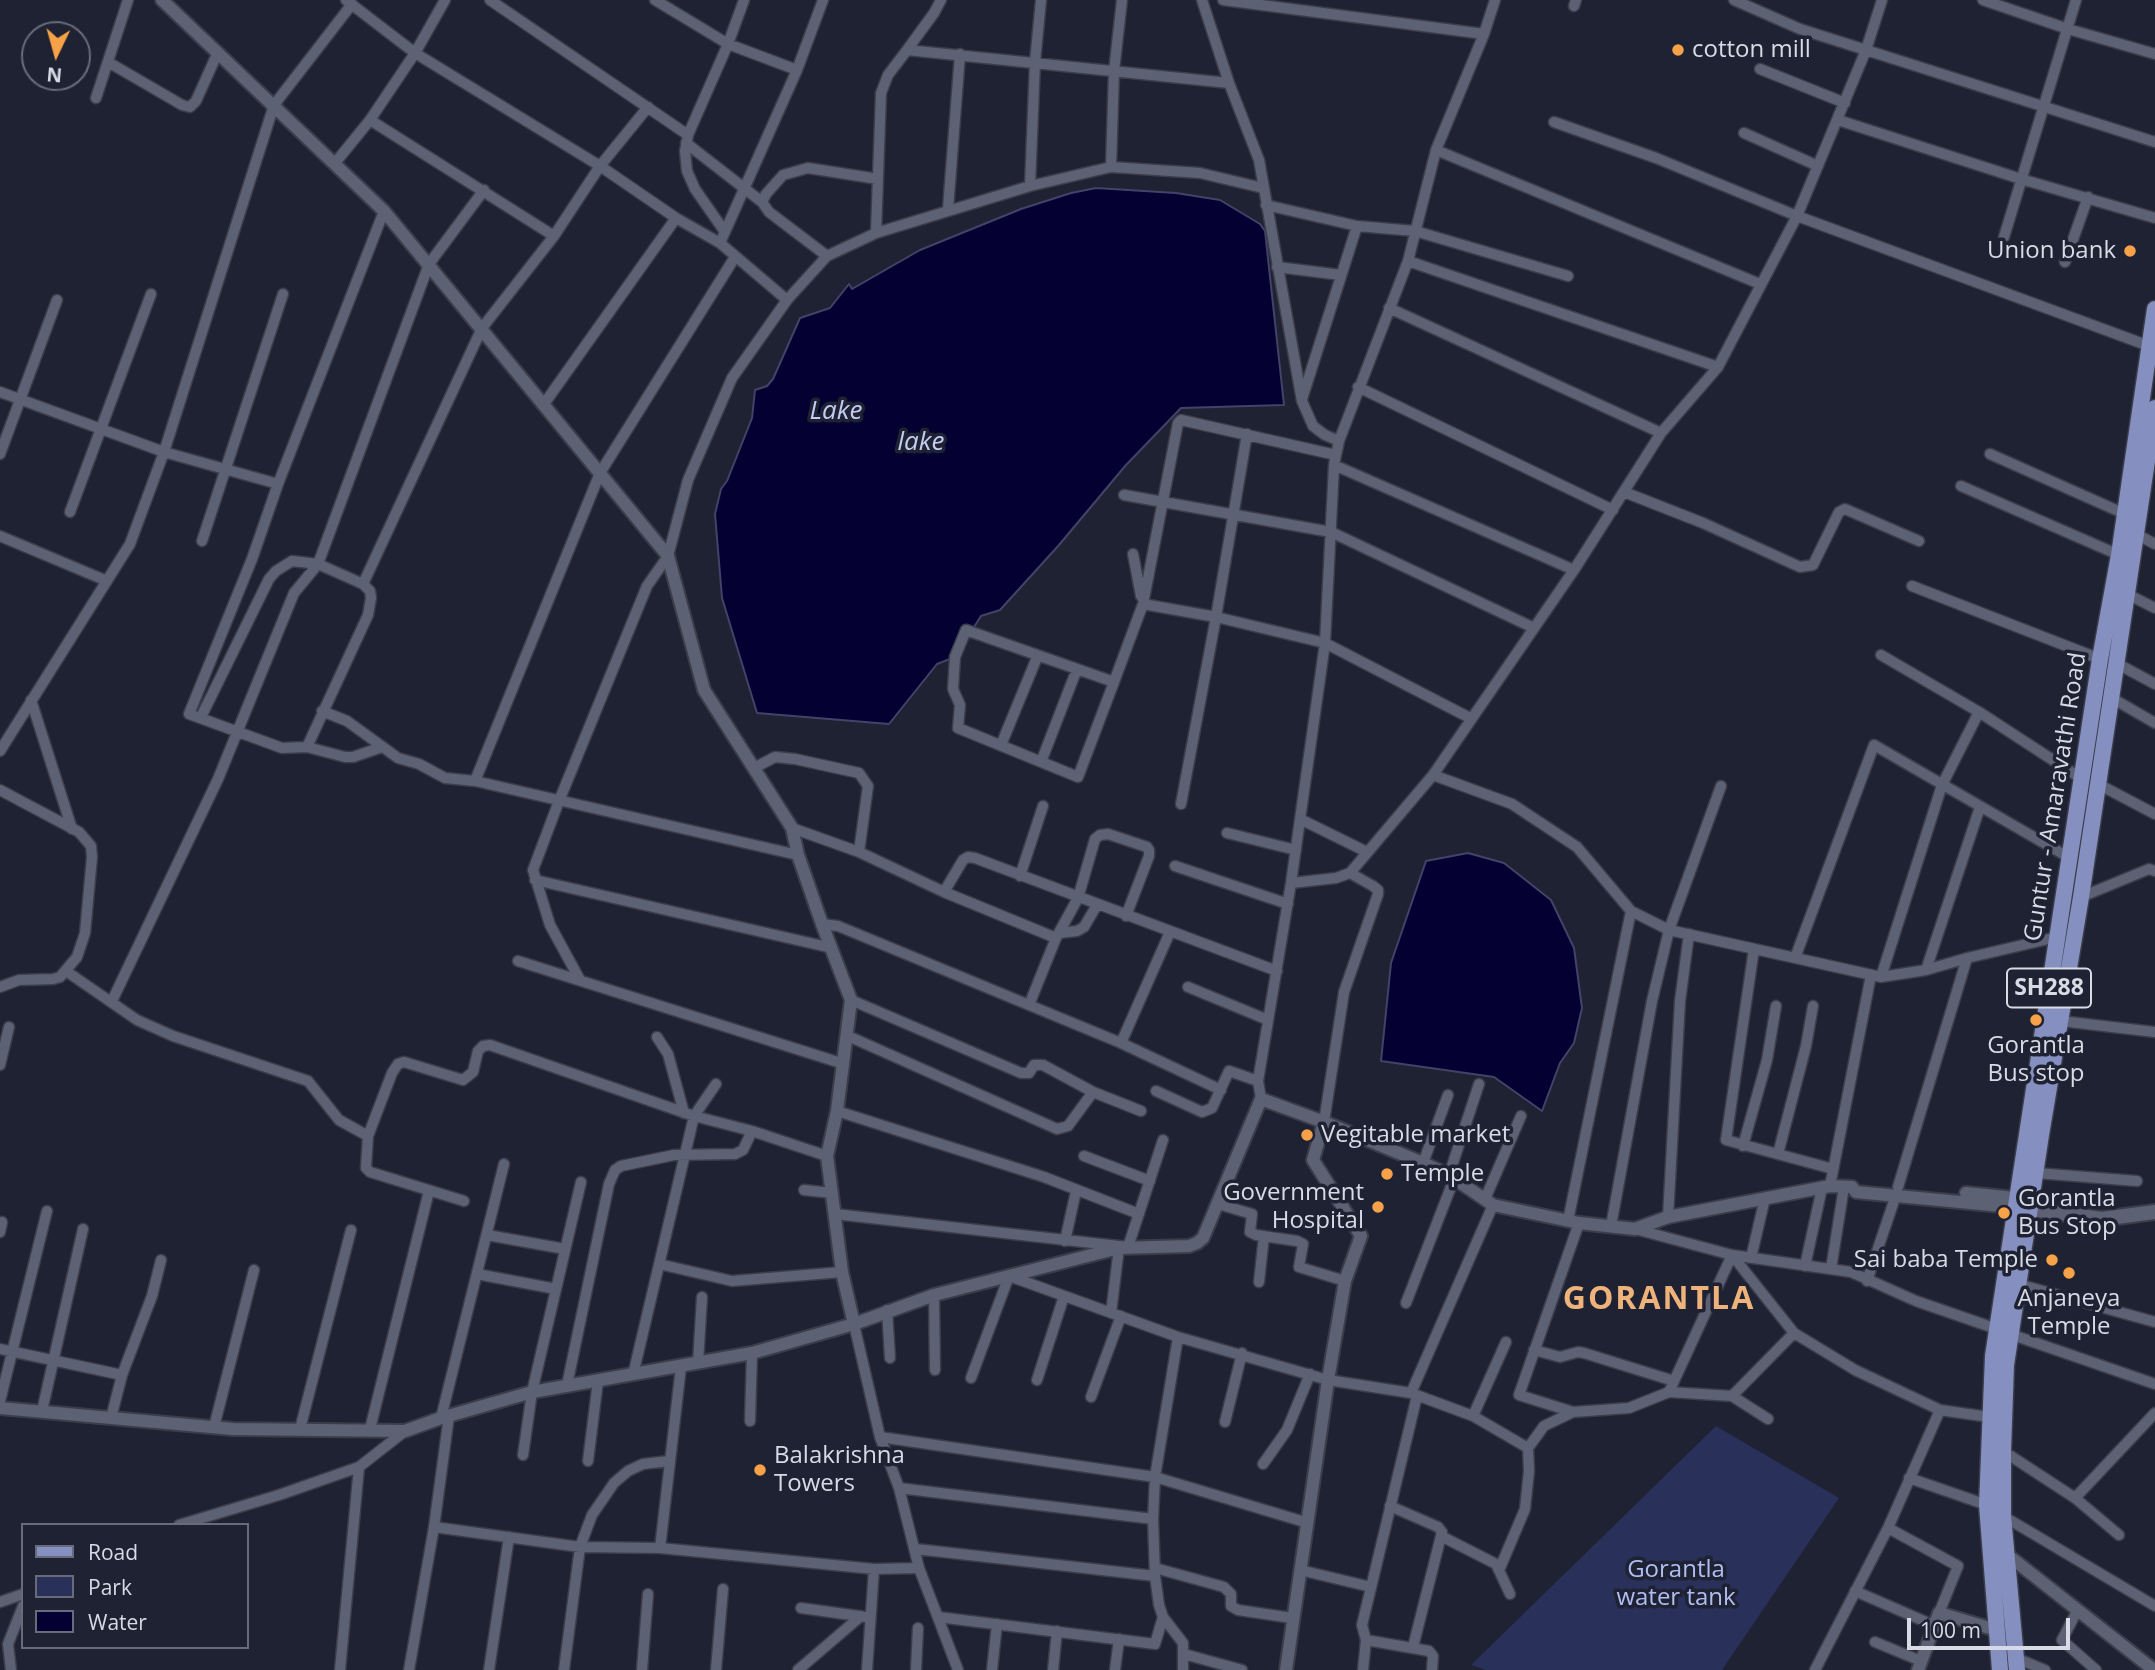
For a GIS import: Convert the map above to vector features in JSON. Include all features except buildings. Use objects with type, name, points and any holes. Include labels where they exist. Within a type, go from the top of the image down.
[{"type":"main road","name":"Guntur - Amaravathi Road","points":[[2017,1664],[2003,1516],[2007,1365],[2003,1332],[2018,1284],[2023,1203],[2036,1173],[2081,897],[2100,659],[2119,555],[2155,309]]},
{"type":"main road","name":"Guntur - Amaravathi Road","points":[[2000,1670],[1987,1505],[1989,1417],[2023,1203],[2057,937],[2070,858],[2110,697],[2152,453],[2155,408]]},
{"type":"main road","points":[[2023,1203],[2102,1219],[2155,1212]]},
{"type":"street","points":[[96,98],[128,0]]},
{"type":"street","points":[[162,0],[384,211],[668,556],[704,690],[792,828],[798,855],[822,925],[851,1000],[837,1111],[827,1156],[842,1272],[880,1437],[899,1488],[919,1568],[958,1670]]},
{"type":"street","points":[[335,163],[370,120],[415,53],[444,0]]},
{"type":"street","points":[[490,0],[648,107],[762,202],[769,212],[827,256]]},
{"type":"street","points":[[655,0],[728,44],[797,70]]},
{"type":"street","points":[[724,232],[687,171],[687,139],[744,0]]},
{"type":"street","points":[[720,243],[797,70],[823,0]]},
{"type":"street","points":[[876,233],[881,93],[888,75],[941,0]]},
{"type":"street","points":[[1030,186],[1035,62],[1041,0]]},
{"type":"street","points":[[1111,167],[1114,71],[1122,0]]},
{"type":"street","points":[[1202,0],[1229,83],[1259,160],[1302,401],[1313,426],[1339,441]]},
{"type":"street","points":[[1223,0],[1484,34]]},
{"type":"street","points":[[835,1214],[1124,1248],[1189,1246],[1203,1238],[1261,1099],[1258,1081],[1288,904],[1325,643],[1335,460],[1339,441],[1408,261],[1436,150],[1484,34],[1495,0]]},
{"type":"street","points":[[1734,0],[1801,29],[2155,142]]},
{"type":"street","points":[[1291,883],[1336,878],[1350,873],[1433,775],[1574,570],[1661,433],[1718,367],[1797,216],[1867,50],[1882,0]]},
{"type":"street","points":[[1983,0],[2068,29],[2155,54]]},
{"type":"street","points":[[2004,237],[2076,0]]},
{"type":"street","points":[[0,751],[130,544],[164,452],[274,105],[349,2],[415,53],[720,243],[787,300]]},
{"type":"street","points":[[907,50],[1229,83]]},
{"type":"street","points":[[108,62],[190,107],[197,101],[218,52]]},
{"type":"street","points":[[948,209],[960,54]]},
{"type":"street","points":[[1760,69],[1845,103]]},
{"type":"street","points":[[363,584],[482,328],[554,236],[600,166],[648,107]]},
{"type":"street","points":[[370,120],[554,236]]},
{"type":"street","points":[[1838,120],[2021,179],[2155,218]]},
{"type":"street","points":[[1554,122],[1656,158],[1797,216],[2149,346]]},
{"type":"street","points":[[1744,133],[1818,166]]},
{"type":"street","points":[[1436,150],[1760,284]]},
{"type":"street","points":[[580,980],[553,932],[533,870],[647,586],[668,556],[688,480],[732,378],[787,300],[827,256],[876,233],[1030,186],[1111,167],[1200,173],[1263,188]]},
{"type":"street","points":[[762,202],[783,175],[801,169],[816,168],[878,179]]},
{"type":"street","points":[[113,1001],[218,779],[294,593],[318,564],[429,264],[485,191]]},
{"type":"street","points":[[2066,262],[2088,197]]},
{"type":"street","points":[[1266,205],[1357,226],[1415,231],[1568,276]]},
{"type":"street","points":[[382,747],[353,757],[307,747],[282,748],[189,714],[252,559],[278,484],[384,211]]},
{"type":"street","points":[[544,404],[676,218]]},
{"type":"street","points":[[1302,401],[1357,226]]},
{"type":"street","points":[[475,781],[600,472],[735,257]]},
{"type":"street","points":[[1408,261],[1718,367]]},
{"type":"street","points":[[1277,267],[1341,275]]},
{"type":"street","points":[[70,512],[151,294]]},
{"type":"street","points":[[202,541],[283,294]]},
{"type":"street","points":[[0,454],[57,300]]},
{"type":"street","points":[[1389,309],[1661,433]]},
{"type":"street","points":[[1358,387],[1613,510]]},
{"type":"street","points":[[0,391],[164,452],[278,484]]},
{"type":"street","points":[[1114,682],[966,630],[955,657],[953,689],[960,705],[958,728],[1078,777],[1114,682],[1143,604],[1178,423],[1181,420],[1247,434],[1335,460],[1574,570]]},
{"type":"street","points":[[1181,804],[1247,434]]},
{"type":"street","points":[[1990,454],[2125,514]]},
{"type":"street","points":[[1961,486],[2119,555]]},
{"type":"street","points":[[1624,492],[1703,523],[1800,567],[1813,565],[1839,512],[1845,509],[1919,541]]},
{"type":"street","points":[[1124,495],[1331,532],[1534,628]]},
{"type":"street","points":[[2136,534],[2155,544]]},
{"type":"street","points":[[0,536],[107,581]]},
{"type":"street","points":[[1133,554],[1143,604]]},
{"type":"street","points":[[201,717],[269,579],[292,561],[318,564],[363,584],[370,591],[371,598],[368,615],[307,747]]},
{"type":"street","points":[[1912,586],[2100,659]]},
{"type":"street","points":[[2127,594],[2155,608]]},
{"type":"street","points":[[1143,604],[1216,617],[1325,643],[1470,719]]},
{"type":"street","points":[[1001,746],[1038,655]]},
{"type":"street","points":[[1881,655],[2090,781],[2155,814]]},
{"type":"street","points":[[2116,663],[2155,684]]},
{"type":"street","points":[[1041,762],[1077,669]]},
{"type":"street","points":[[2110,697],[2155,723]]},
{"type":"street","points":[[32,700],[72,829]]},
{"type":"street","points":[[322,711],[347,721],[393,756],[419,764],[439,776],[475,781],[798,855]]},
{"type":"street","points":[[1805,1266],[1833,1169],[1876,976],[1942,785],[1979,712]]},
{"type":"street","points":[[1795,958],[1874,746],[2070,858]]},
{"type":"street","points":[[754,768],[775,757],[859,774],[868,786],[859,852]]},
{"type":"street","points":[[1433,775],[1512,804],[1577,846],[1631,911],[1670,930],[1876,976],[1926,970],[2057,937]]},
{"type":"street","points":[[1611,1227],[1649,1013],[1670,930],[1721,786]]},
{"type":"street","points":[[0,790],[86,839],[91,846],[92,857],[82,946],[66,971],[53,979],[19,980],[0,987]]},
{"type":"street","points":[[1020,876],[1043,806]]},
{"type":"street","points":[[1926,970],[1980,807]]},
{"type":"street","points":[[1300,819],[1367,852]]},
{"type":"street","points":[[792,828],[859,852],[944,892],[1058,936],[1084,927],[1097,905]]},
{"type":"street","points":[[1227,833],[1296,850]]},
{"type":"street","points":[[1029,1005],[1058,936],[1078,898],[1094,839],[1100,835],[1108,834],[1147,847],[1149,856],[1126,916]]},
{"type":"street","points":[[944,892],[963,860],[968,857],[1276,971]]},
{"type":"street","points":[[1175,866],[1288,904]]},
{"type":"street","points":[[2081,897],[2153,867]]},
{"type":"street","points":[[1286,1670],[1345,1281],[1361,1236],[1313,1160],[1324,1122],[1344,992],[1378,894],[1378,890],[1373,886],[1350,873]]},
{"type":"street","points":[[535,880],[832,948]]},
{"type":"street","points":[[1631,911],[1573,1222],[1519,1395],[1573,1412],[1629,1408],[1669,1392],[1732,1396],[1768,1419]]},
{"type":"street","points":[[822,925],[838,926],[1121,1043],[1220,1090]]},
{"type":"street","points":[[1121,1043],[1170,932]]},
{"type":"street","points":[[1668,1217],[1680,1001],[1689,934]]},
{"type":"street","points":[[1754,949],[1726,1136],[1728,1142],[1833,1169]]},
{"type":"street","points":[[1867,1281],[1967,958]]},
{"type":"street","points":[[518,961],[844,1064]]},
{"type":"street","points":[[66,971],[137,1020],[173,1036],[308,1081],[339,1120],[368,1136]]},
{"type":"street","points":[[1188,987],[1268,1020]]},
{"type":"street","points":[[851,1000],[1021,1073],[1029,1073],[1034,1065],[1038,1064],[1093,1092],[1141,1111]]},
{"type":"street","points":[[1743,1146],[1767,1060],[1776,1006]]},
{"type":"street","points":[[1778,1154],[1806,1046],[1813,1006]]},
{"type":"street","points":[[2061,1021],[2155,1032]]},
{"type":"street","points":[[0,1065],[9,1027]]},
{"type":"street","points":[[848,1036],[1057,1129],[1069,1126],[1093,1092]]},
{"type":"street","points":[[633,1375],[685,1154],[689,1114],[668,1054],[657,1037]]},
{"type":"street","points":[[464,1201],[369,1172],[365,1164],[368,1136],[398,1064],[404,1062],[463,1080],[472,1072],[478,1051],[483,1046],[490,1045],[689,1114],[827,1156]]},
{"type":"street","points":[[1156,1091],[1202,1112],[1212,1108],[1228,1071],[1258,1081]]},
{"type":"street","points":[[689,1114],[716,1084]]},
{"type":"street","points":[[1406,1303],[1451,1177],[1479,1084]]},
{"type":"street","points":[[1423,1163],[1448,1095]]},
{"type":"street","points":[[1261,1099],[1423,1163],[1451,1177],[1489,1202],[1573,1222],[1634,1229],[1732,1255],[1851,1272],[1916,1301],[2155,1384]]},
{"type":"street","points":[[837,1111],[1044,1177],[1139,1214]]},
{"type":"street","points":[[1363,1670],[1366,1640],[1362,1625],[1414,1394],[1521,1116]]},
{"type":"street","points":[[567,1385],[612,1176],[621,1166],[674,1155],[740,1153],[752,1131]]},
{"type":"street","points":[[1091,1397],[1116,1315],[1124,1248],[1139,1214],[1163,1140]]},
{"type":"street","points":[[1084,1156],[1150,1181]]},
{"type":"street","points":[[409,1670],[434,1527],[445,1417],[505,1164]]},
{"type":"street","points":[[2036,1173],[2137,1181]]},
{"type":"street","points":[[523,1455],[532,1392],[581,1182]]},
{"type":"street","points":[[1634,1229],[1668,1217],[1826,1187],[1848,1187],[1856,1192],[1897,1191],[2023,1203]]},
{"type":"street","points":[[1831,1269],[1848,1187]]},
{"type":"street","points":[[804,1190],[832,1194]]},
{"type":"street","points":[[370,1429],[429,1191]]},
{"type":"street","points":[[1065,1241],[1076,1191]]},
{"type":"street","points":[[1752,1258],[1765,1198]]},
{"type":"street","points":[[1218,1204],[1252,1214],[1250,1232],[1303,1244],[1300,1267],[1345,1281]]},
{"type":"street","points":[[0,1401],[47,1212]]},
{"type":"street","points":[[42,1411],[83,1229]]},
{"type":"street","points":[[300,1429],[351,1230]]},
{"type":"street","points":[[487,1235],[565,1249]]},
{"type":"street","points":[[1259,1282],[1264,1236]]},
{"type":"street","points":[[185,1523],[359,1466],[405,1431],[445,1417],[532,1392],[752,1353],[854,1324],[934,1295],[1124,1248]]},
{"type":"street","points":[[1732,1255],[1794,1333],[1855,1370],[1940,1410],[1989,1417]]},
{"type":"street","points":[[1669,1392],[1732,1255]]},
{"type":"street","points":[[111,1418],[122,1375],[152,1296],[161,1260]]},
{"type":"street","points":[[659,1264],[732,1281],[842,1272]]},
{"type":"street","points":[[214,1427],[254,1270]]},
{"type":"street","points":[[477,1274],[556,1289]]},
{"type":"street","points":[[1009,1276],[1178,1337],[1242,1353],[1328,1380],[1414,1394],[1473,1416],[1528,1448]]},
{"type":"street","points":[[971,1378],[1009,1276]]},
{"type":"street","points":[[2018,1284],[2155,1322]]},
{"type":"street","points":[[934,1295],[935,1370]]},
{"type":"street","points":[[1037,1380],[1064,1296]]},
{"type":"street","points":[[698,1363],[702,1297]]},
{"type":"street","points":[[887,1310],[890,1358]]},
{"type":"street","points":[[1732,1396],[1794,1333]]},
{"type":"street","points":[[1178,1337],[1155,1477],[1153,1518],[1159,1605],[1163,1616],[1183,1643],[1183,1670]]},
{"type":"street","points":[[1473,1416],[1506,1342]]},
{"type":"street","points":[[0,1349],[122,1375]]},
{"type":"street","points":[[1534,1350],[1560,1357],[1584,1353],[1674,1381]]},
{"type":"street","points":[[750,1421],[752,1353]]},
{"type":"street","points":[[1226,1422],[1242,1353]]},
{"type":"street","points":[[660,1548],[681,1367]]},
{"type":"street","points":[[1263,1464],[1287,1430],[1310,1374]]},
{"type":"street","points":[[589,1461],[598,1381]]},
{"type":"street","points":[[0,1408],[214,1427],[405,1431]]},
{"type":"street","points":[[1815,1670],[1888,1528],[1940,1410]]},
{"type":"street","points":[[1500,1568],[1525,1509],[1529,1471],[1528,1448],[1544,1426],[1573,1412]]},
{"type":"street","points":[[2075,1498],[2155,1413]]},
{"type":"street","points":[[880,1437],[1155,1477],[1308,1522]]},
{"type":"street","points":[[2003,1451],[2075,1498],[2119,1535]]},
{"type":"street","points":[[564,1670],[580,1547],[592,1515],[614,1483],[628,1471],[643,1464],[669,1461]]},
{"type":"street","points":[[340,1670],[359,1466]]},
{"type":"street","points":[[1909,1478],[1987,1505]]},
{"type":"street","points":[[899,1488],[1153,1518]]},
{"type":"street","points":[[1390,1506],[1438,1527],[1442,1532],[1413,1647]]},
{"type":"street","points":[[2003,1516],[2155,1606]]},
{"type":"street","points":[[434,1527],[580,1547],[660,1548],[874,1569],[919,1568]]},
{"type":"street","points":[[1875,1642],[1920,1666],[1958,1566],[1888,1528]]},
{"type":"street","points":[[1441,1536],[1491,1560],[1500,1568],[1510,1594]]},
{"type":"street","points":[[489,1670],[509,1537]]},
{"type":"street","points":[[916,1549],[1155,1572],[1224,1587],[1231,1594],[1230,1602],[1234,1609],[1292,1618]]},
{"type":"street","points":[[2005,1553],[2154,1670]]},
{"type":"street","points":[[867,1670],[866,1617],[874,1569]]},
{"type":"street","points":[[1300,1570],[1371,1587]]},
{"type":"street","points":[[716,1670],[723,1588]]},
{"type":"street","points":[[1855,1591],[1936,1619],[1996,1630]]},
{"type":"street","points":[[642,1670],[649,1594]]},
{"type":"street","points":[[0,1602],[21,1595]]},
{"type":"street","points":[[801,1608],[866,1617]]},
{"type":"street","points":[[11,1670],[8,1644],[21,1611]]},
{"type":"street","points":[[2077,1611],[2063,1640],[2096,1670]]},
{"type":"street","points":[[938,1617],[1155,1644],[1163,1616]]},
{"type":"street","points":[[798,1670],[866,1617]]},
{"type":"street","points":[[992,1670],[997,1624]]},
{"type":"street","points":[[916,1670],[918,1629]]},
{"type":"street","points":[[1053,1670],[1057,1631]]},
{"type":"street","points":[[1115,1670],[1119,1639]]},
{"type":"street","points":[[1366,1640],[1413,1647],[1432,1653],[1432,1670]]},
{"type":"street","points":[[1184,1654],[1242,1670]]},
{"type":"street","points":[[2017,1664],[2045,1670]]},
{"type":"green space","name":"Gorantla water tank","points":[[1716,1426],[1839,1498],[1722,1670],[1486,1670],[1471,1665]]},
{"type":"water","name":"lake","points":[[1096,188],[1176,193],[1220,200],[1260,224],[1265,231],[1284,405],[1181,408],[1126,465],[1000,610],[981,616],[955,657],[937,664],[889,724],[757,713],[722,598],[715,514],[721,489],[727,481],[752,418],[755,390],[767,386],[773,379],[800,318],[830,308],[849,284],[852,289],[920,250],[1021,209]]},
{"type":"water","points":[[1468,853],[1504,863],[1551,900],[1574,948],[1582,1008],[1574,1043],[1560,1063],[1542,1111],[1494,1077],[1381,1061],[1391,963],[1426,861]]},
{"type":"place","name":"cotton mill","points":[[1678,50]]},
{"type":"place","name":"Union bank","points":[[2130,251]]},
{"type":"place","name":"Gorantla Bus stop","points":[[2036,1020]]},
{"type":"place","name":"Vegitable market","points":[[1307,1135]]},
{"type":"place","name":"Temple","points":[[1387,1174]]},
{"type":"place","name":"Government Hospital","points":[[1378,1207]]},
{"type":"place","name":"Gorantla Bus Stop","points":[[2004,1213]]},
{"type":"place","name":"Sai baba Temple","points":[[2052,1260]]},
{"type":"place","name":"Anjaneya Temple","points":[[2069,1273]]},
{"type":"place","name":"Balakrishna Towers","points":[[760,1470]]},
{"type":"district","name":"GORANTLA","points":[[1659,1300]]},
{"type":"water label","name":"Lake","points":[[836,412]]}]
